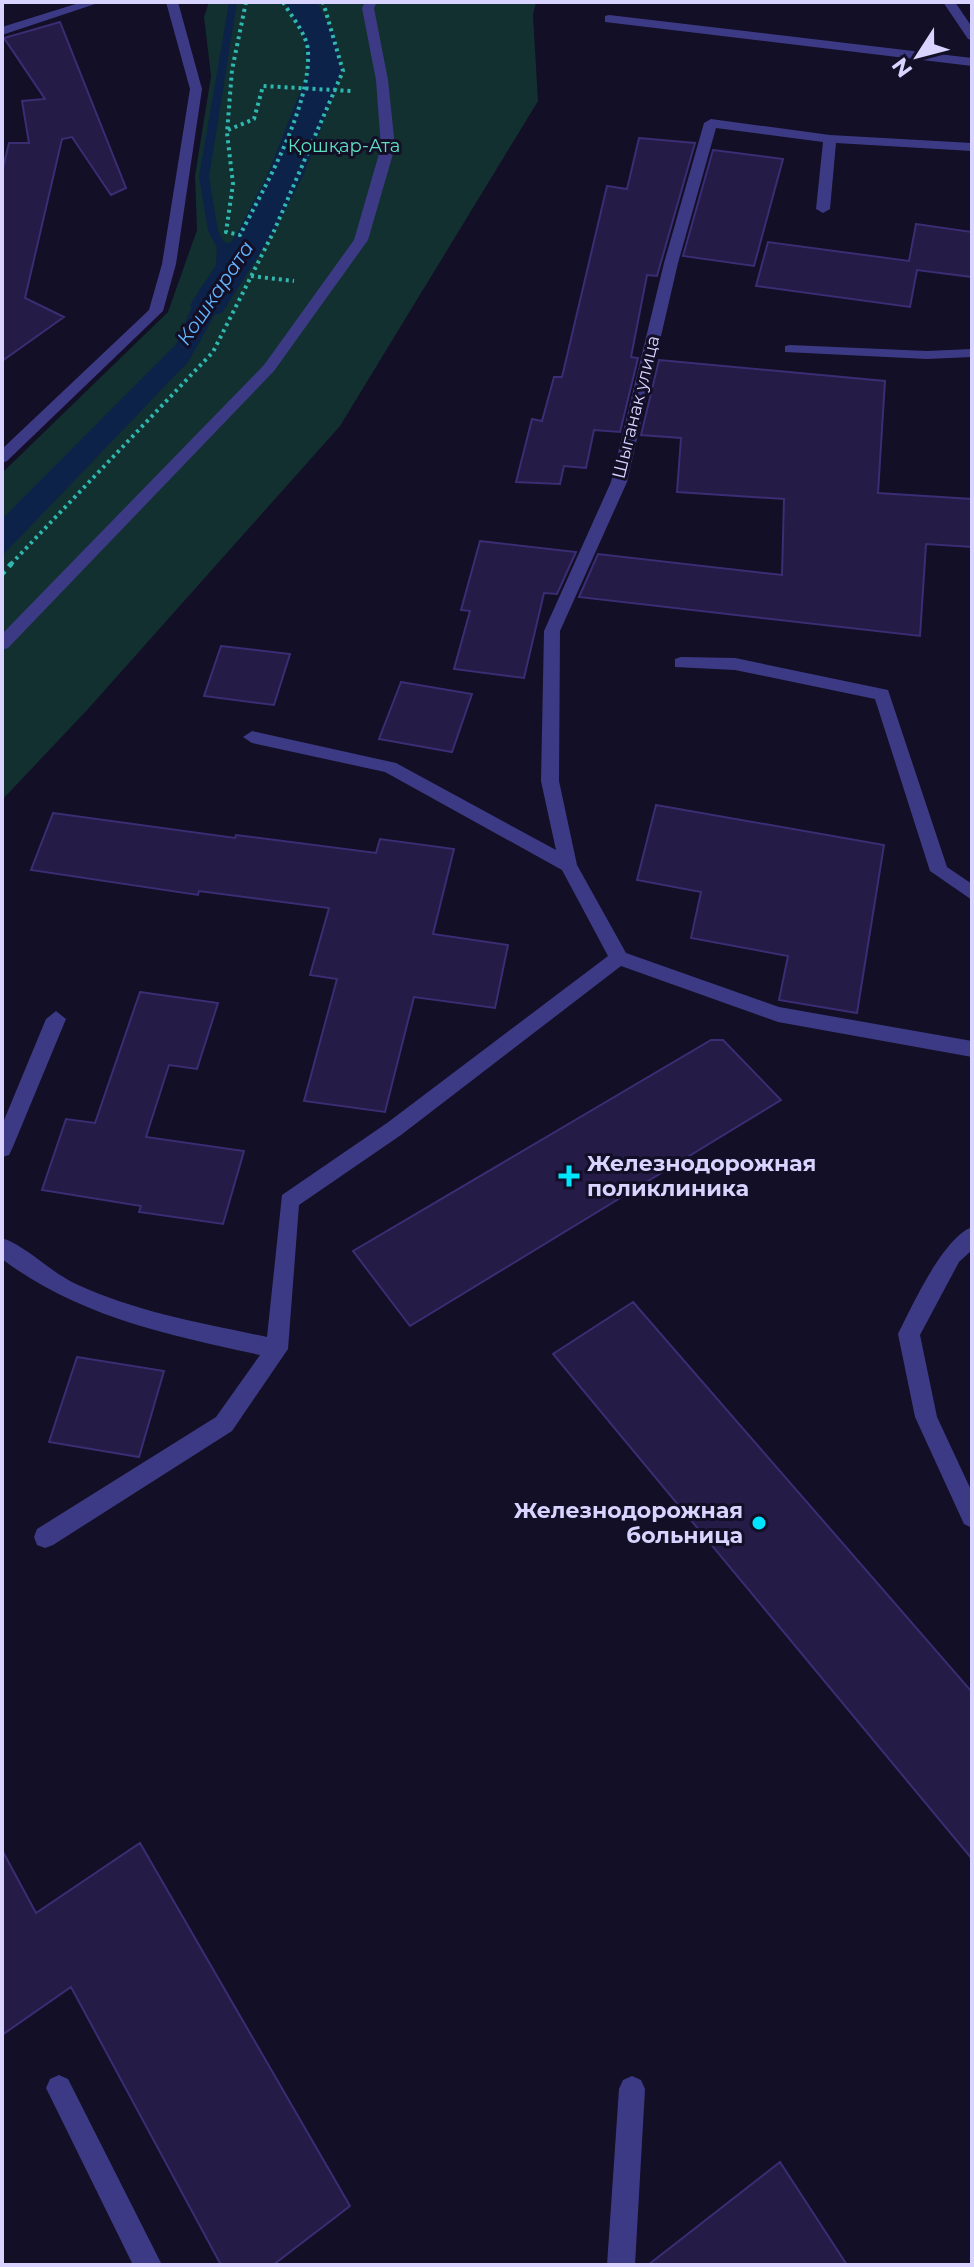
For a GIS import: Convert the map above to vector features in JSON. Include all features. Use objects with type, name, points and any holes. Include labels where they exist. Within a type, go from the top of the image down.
[{"type":"street","points":[[2,31],[95,2]]},
{"type":"street","points":[[2,458],[156,311],[169,264],[196,89],[172,2]]},
{"type":"street","points":[[2,644],[269,368],[361,240],[388,147],[382,80],[368,8],[371,2]]},
{"type":"street","points":[[949,2],[972,36]]},
{"type":"street","points":[[609,19],[972,62]]},
{"type":"street","name":"Шыганак улица","points":[[619,958],[568,865],[550,781],[552,631],[619,482],[671,263],[711,123],[830,139]]},
{"type":"street","points":[[823,209],[830,139],[972,147]]},
{"type":"street","points":[[790,349],[927,355],[972,353]]},
{"type":"street","points":[[681,663],[735,664],[882,694],[939,871],[972,893]]},
{"type":"street","points":[[252,737],[390,767],[568,865]]},
{"type":"street","points":[[45,1537],[224,1424],[277,1349],[289,1201],[394,1129],[619,958],[778,1014],[972,1049]]},
{"type":"street","points":[[2,1149],[56,1019]]},
{"type":"street","points":[[972,1236],[952,1256],[909,1334],[926,1417],[972,1517]]},
{"type":"street","points":[[2,1247],[33,1273],[112,1312],[277,1349]]},
{"type":"street","points":[[59,2088],[148,2265]]},
{"type":"street","points":[[621,2265],[632,2089]]},
{"type":"path","points":[[246,2],[232,70],[228,130],[233,184],[226,232],[240,235],[275,167],[300,88],[308,49],[283,2]]},
{"type":"path","points":[[2,574],[148,424],[213,352],[274,231],[343,71],[323,2]]},
{"type":"path","points":[[228,130],[254,119],[263,86],[337,90]]},
{"type":"green space","name":"Қошқар-Ата","points":[[209,2],[536,2],[533,15],[538,101],[340,426],[88,709],[2,800],[2,473],[168,312],[197,230],[195,176],[211,76],[204,17]]},
{"type":"water","points":[[217,240],[251,249],[189,361],[2,556],[2,519],[176,344],[199,290],[216,267]]},
{"type":"building","points":[[60,22],[126,188],[111,195],[72,137],[62,139],[25,298],[64,317],[2,361],[2,172],[9,143],[29,143],[22,101],[45,99],[4,38]]},
{"type":"building","points":[[639,138],[695,143],[657,276],[647,275],[631,357],[638,358],[620,432],[594,430],[586,468],[564,466],[560,484],[516,482],[532,419],[542,421],[554,377],[562,377],[607,186],[627,189]]},
{"type":"building","points":[[713,150],[783,159],[754,266],[683,256]]},
{"type":"building","points":[[916,224],[972,232],[972,277],[917,270],[910,307],[756,286],[768,242],[909,261]]},
{"type":"building","points":[[659,360],[885,381],[878,493],[972,499],[972,547],[926,544],[920,636],[579,597],[598,554],[782,575],[784,499],[677,492],[681,438],[641,435]]},
{"type":"building","points":[[480,541],[576,552],[557,594],[544,593],[524,678],[454,669],[470,611],[461,610]]},
{"type":"building","points":[[221,646],[290,654],[274,705],[204,696]]},
{"type":"building","points":[[401,682],[472,694],[452,752],[379,739]]},
{"type":"building","points":[[656,805],[884,845],[857,1013],[779,1000],[788,956],[691,938],[701,892],[637,880]]},
{"type":"building","points":[[53,813],[235,838],[236,835],[376,853],[380,839],[454,849],[433,934],[508,945],[495,1008],[414,997],[385,1112],[304,1101],[337,979],[310,975],[329,908],[199,891],[198,895],[31,870]]},
{"type":"building","points":[[140,992],[218,1003],[197,1069],[169,1065],[146,1137],[244,1151],[223,1224],[139,1212],[141,1206],[42,1190],[66,1119],[95,1123]]},
{"type":"building","name":"Железнодорожная поликлиника","points":[[711,1040],[723,1040],[781,1100],[410,1326],[353,1251]]},
{"type":"building","name":"Железнодорожная больница","points":[[633,1302],[972,1692],[972,1859],[553,1354]]},
{"type":"building","points":[[77,1357],[164,1371],[139,1457],[49,1442]]},
{"type":"building","points":[[140,1843],[350,2206],[273,2265],[221,2265],[71,1987],[2,2035],[2,1850],[36,1913]]},
{"type":"building","points":[[780,2162],[847,2265],[648,2265]]},
{"type":"waterway","points":[[226,255],[213,231],[204,177],[233,2]]},
{"type":"waterway","name":"Кошкарата","points":[[209,305],[257,230],[285,176],[325,72],[320,39],[301,2]]},
{"type":"place","name":"Железнодорожная поликлиника","points":[[569,1176]]},
{"type":"place","name":"Железнодорожная больница","points":[[759,1523]]}]
